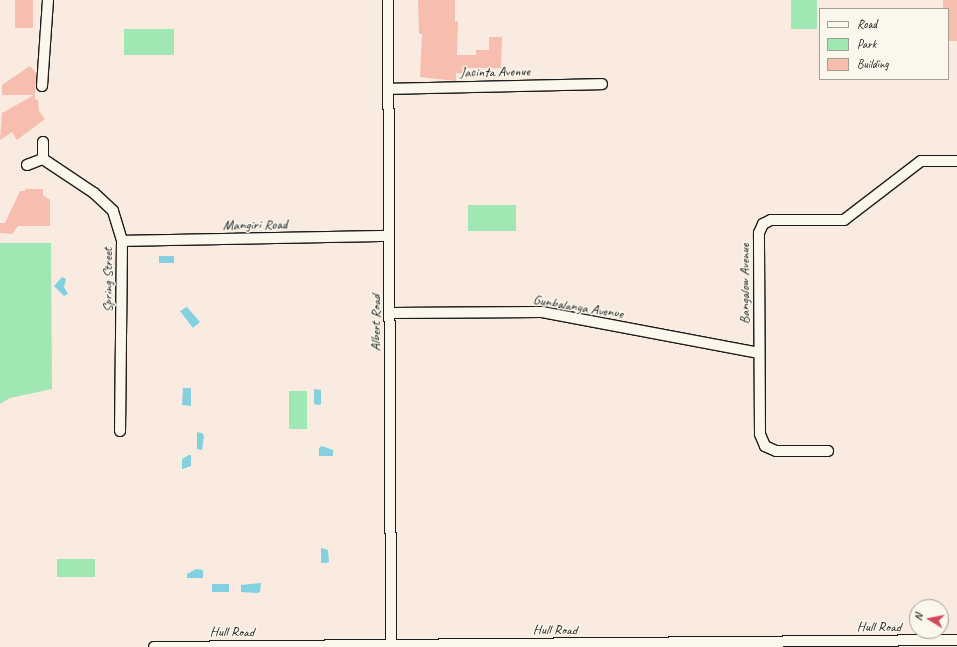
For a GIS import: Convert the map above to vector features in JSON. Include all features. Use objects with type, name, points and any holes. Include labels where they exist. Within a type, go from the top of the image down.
[{"type":"street","points":[[42,86],[48,0]]},
{"type":"street","name":"Albert Road","points":[[388,0],[390,645]]},
{"type":"street","name":"Jacinta Avenue","points":[[389,89],[602,84]]},
{"type":"street","points":[[27,165],[43,159],[43,142]]},
{"type":"street","name":"Spring Street","points":[[43,159],[94,193],[113,210],[122,241],[120,431]]},
{"type":"street","name":"Bangalow Avenue","points":[[828,451],[776,451],[765,446],[760,434],[759,233],[763,224],[771,220],[844,220],[921,161],[957,161]]},
{"type":"street","name":"Mangiri Road","points":[[122,241],[389,236]]},
{"type":"street","name":"Gunbalanya Avenue","points":[[390,313],[542,312],[759,353]]},
{"type":"street","name":"Hull Road","points":[[154,647],[957,640]]},
{"type":"green space","points":[[791,0],[817,0],[817,29],[791,29]]},
{"type":"green space","points":[[124,29],[174,29],[174,55],[124,55]]},
{"type":"green space","points":[[468,205],[516,205],[516,231],[468,231]]},
{"type":"green space","points":[[0,243],[51,243],[52,389],[10,398],[0,404]]},
{"type":"green space","points":[[289,391],[307,391],[307,429],[289,429]]},
{"type":"green space","points":[[57,559],[95,559],[95,577],[57,577]]},
{"type":"water","points":[[159,256],[174,256],[174,263],[159,263]]},
{"type":"water","points":[[62,277],[66,279],[64,287],[68,294],[64,296],[54,286]]},
{"type":"water","points":[[187,307],[200,322],[193,328],[180,311]]},
{"type":"water","points":[[183,388],[191,388],[191,406],[182,405]]},
{"type":"water","points":[[314,389],[321,390],[321,404],[319,405],[314,404]]},
{"type":"water","points":[[197,432],[202,433],[204,436],[202,450],[197,449]]},
{"type":"water","points":[[322,446],[333,450],[333,456],[319,456],[319,448]]},
{"type":"water","points":[[191,455],[191,466],[182,469],[182,459]]},
{"type":"water","points":[[321,548],[328,550],[329,562],[321,563]]},
{"type":"water","points":[[196,569],[203,570],[203,578],[187,578],[187,574]]},
{"type":"water","points":[[261,583],[260,592],[258,593],[241,592],[241,585]]},
{"type":"water","points":[[212,584],[229,584],[229,592],[212,592]]},
{"type":"building","points":[[15,0],[33,0],[33,28],[15,28]]},
{"type":"building","points":[[418,0],[455,0],[455,22],[458,21],[457,55],[476,55],[476,50],[489,50],[489,37],[502,37],[501,68],[467,68],[467,74],[456,73],[456,81],[420,77],[422,34],[419,34]]},
{"type":"building","points":[[943,0],[957,0],[957,41],[949,41],[949,8],[943,8]]},
{"type":"building","points":[[30,66],[36,73],[35,99],[38,100],[39,111],[45,119],[17,140],[12,132],[0,140],[2,113],[34,95],[2,95],[2,85]]},
{"type":"building","points":[[25,189],[43,189],[43,195],[50,200],[50,226],[18,226],[12,234],[0,233],[0,223],[5,223],[20,191],[25,191]]}]
